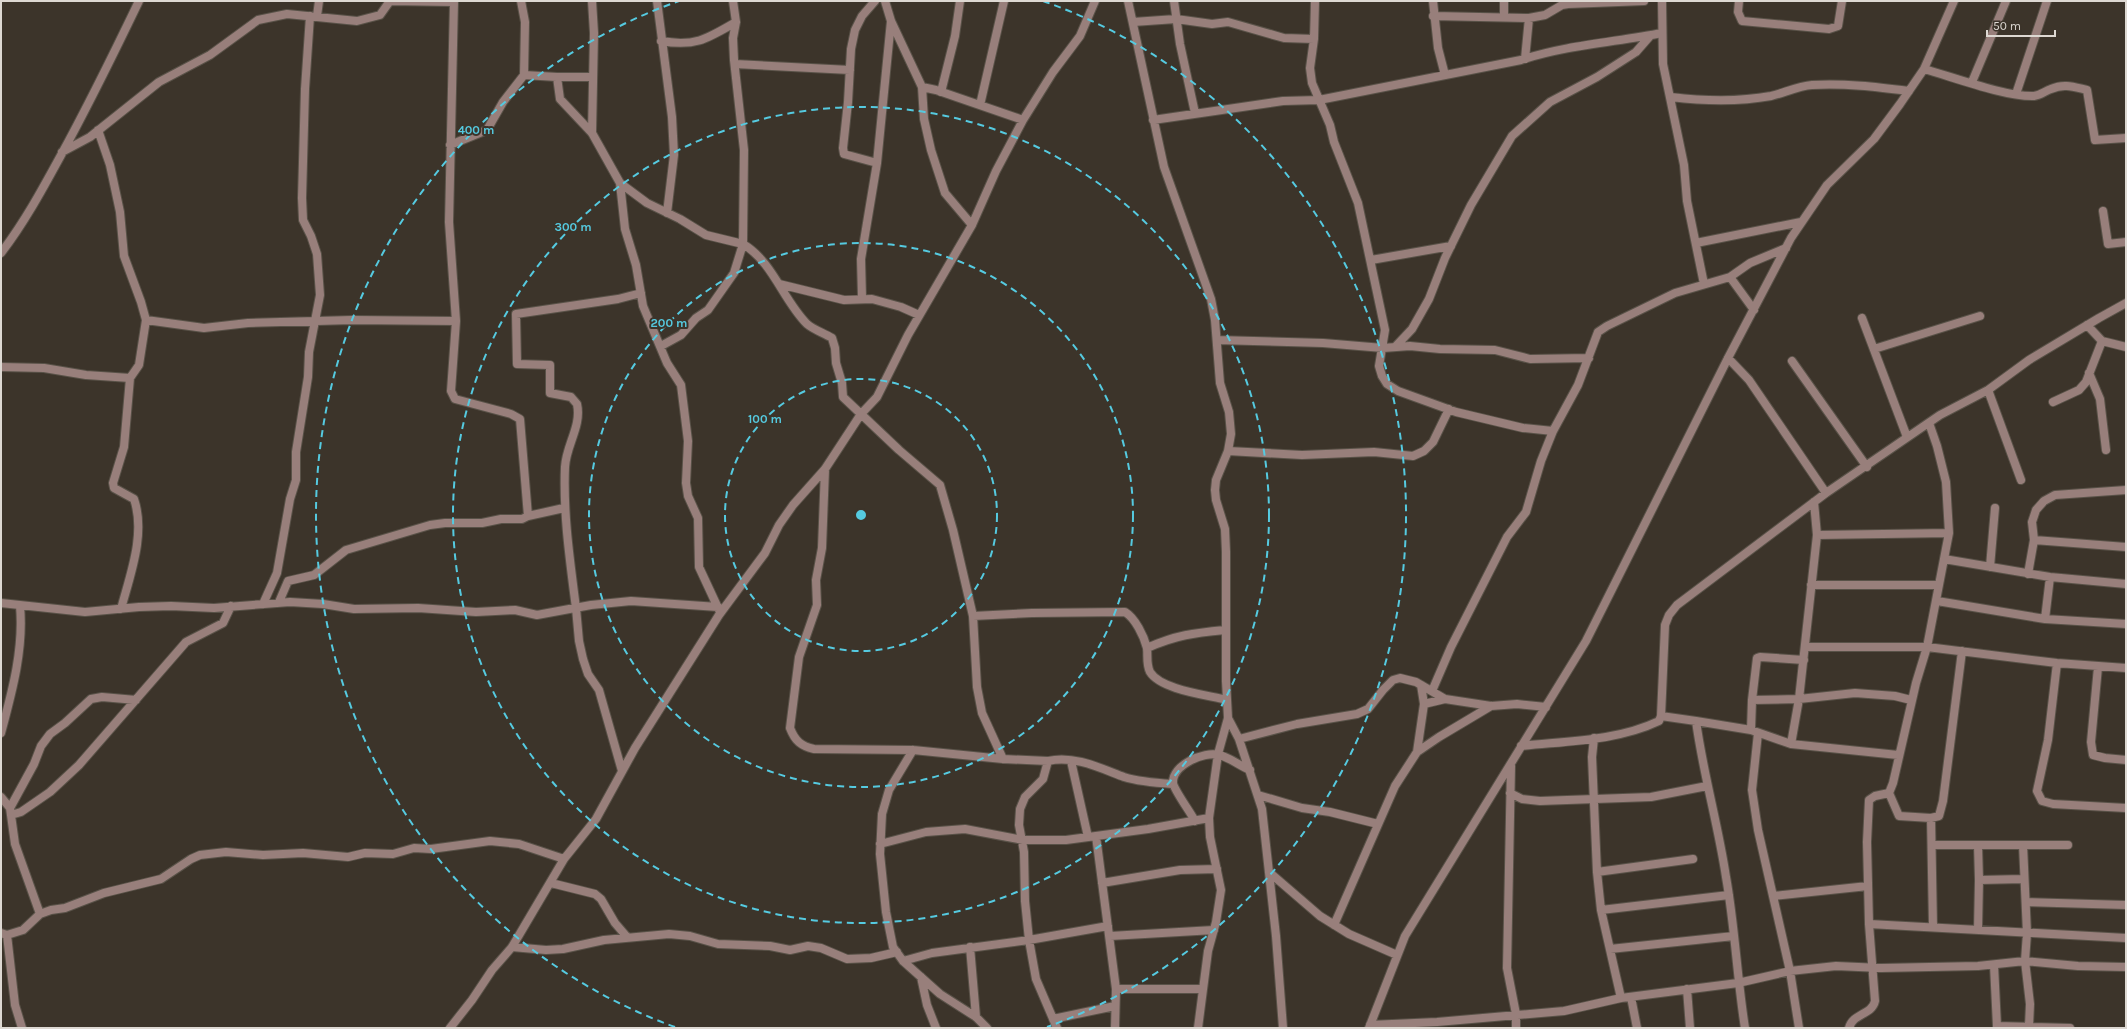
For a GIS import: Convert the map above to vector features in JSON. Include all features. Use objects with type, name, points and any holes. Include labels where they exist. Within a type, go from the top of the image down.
[{"type":"street","points":[[1,253],[25,219],[62,152],[139,1]]},
{"type":"street","points":[[263,604],[277,573],[290,499],[296,480],[296,452],[320,295],[320,274],[313,242],[303,220],[302,198],[304,89],[314,16],[319,1]]},
{"type":"street","points":[[62,152],[98,130],[159,82],[210,55],[258,20],[287,14],[357,21],[372,19],[380,15],[390,1],[453,2],[450,146],[450,246],[456,321],[452,396],[455,399],[516,415],[520,419],[528,516]]},
{"type":"street","points":[[450,146],[487,130],[503,102],[524,75],[526,28],[521,1]]},
{"type":"street","points":[[592,1],[594,33],[592,133]]},
{"type":"street","points":[[657,1],[672,117],[674,155],[667,213]]},
{"type":"street","points":[[661,346],[681,335],[696,318],[708,310],[734,273],[743,244],[744,150],[734,64],[733,38],[736,22],[733,1]]},
{"type":"street","points":[[875,1],[862,16],[855,30],[851,49],[843,151],[846,155],[877,163]]},
{"type":"street","points":[[886,1],[891,21],[922,87],[924,119],[945,193],[972,225]]},
{"type":"street","points":[[942,92],[955,36],[960,1]]},
{"type":"street","points":[[980,105],[1004,1]]},
{"type":"street","points":[[450,1028],[472,1000],[492,970],[512,947],[564,859],[596,819],[622,771],[719,611],[765,553],[779,525],[793,506],[825,469],[861,414],[878,397],[919,315],[972,225],[996,170],[1023,120],[1053,72],[1080,36],[1096,1]]},
{"type":"street","points":[[1128,1],[1164,167],[1175,201],[1195,250],[1211,299],[1217,340],[1220,383],[1231,423],[1232,434],[1228,451],[1216,480],[1215,490],[1216,500],[1225,529],[1225,630],[1228,718],[1218,754],[1209,818],[1210,837],[1221,890],[1203,989],[1198,1028]]},
{"type":"street","points":[[1174,1],[1176,19],[1195,113]]},
{"type":"street","points":[[1315,1],[1314,38],[1310,68],[1312,83],[1358,203],[1385,330],[1380,366],[1382,376],[1387,384],[1398,391],[1449,409],[1523,428],[1553,431]]},
{"type":"street","points":[[1433,1],[1434,16],[1445,75]]},
{"type":"street","points":[[1504,1],[1504,17]]},
{"type":"street","points":[[1434,16],[1529,18],[1545,15],[1562,5],[1568,4],[1644,1]]},
{"type":"street","points":[[1662,1],[1663,64],[1671,97],[1704,284]]},
{"type":"street","points":[[1739,1],[1738,12],[1742,21],[1829,29],[1838,26],[1842,1]]},
{"type":"street","points":[[1954,1],[1924,69],[1874,139],[1827,185],[1801,222],[1786,248],[1728,358],[1586,641],[1423,906],[1397,955],[1369,1027],[1437,1025],[1516,1014],[1564,1011],[1621,998],[1738,983],[1790,970],[1836,966],[1874,968],[1994,965],[2025,961],[2078,966],[2126,967]]},
{"type":"street","points":[[1972,82],[2006,1]]},
{"type":"street","points":[[2016,94],[2047,1]]},
{"type":"street","points":[[1525,59],[1529,18]]},
{"type":"street","points":[[1133,22],[1176,19],[1212,24],[1228,22],[1284,38],[1314,38]]},
{"type":"street","points":[[862,298],[861,259],[877,163],[891,21]]},
{"type":"street","points":[[661,41],[690,44],[716,34],[736,22]]},
{"type":"street","points":[[1153,120],[1283,101],[1319,100],[1525,59],[1548,51],[1622,41],[1662,33]]},
{"type":"street","points":[[1396,346],[1412,329],[1429,299],[1451,246],[1471,205],[1512,136],[1550,102],[1597,77],[1636,52],[1650,36]]},
{"type":"street","points":[[734,64],[850,70]]},
{"type":"street","points":[[1924,69],[2016,94],[2035,96],[2066,84],[2087,90],[2095,140],[2101,142],[2126,138]]},
{"type":"street","points":[[524,75],[593,77]]},
{"type":"street","points":[[557,77],[560,99],[592,133],[620,183],[625,229],[636,265],[641,293],[649,323],[661,346],[667,363],[681,384],[688,441],[686,483],[688,496],[698,518],[699,567],[719,611]]},
{"type":"street","points":[[1671,97],[1697,100],[1734,100],[1771,96],[1811,85],[1865,86],[1909,91]]},
{"type":"street","points":[[922,87],[942,92],[1023,120]]},
{"type":"street","points":[[98,130],[110,165],[120,212],[124,256],[146,320],[139,365],[130,378],[124,447],[113,483],[114,488],[134,499],[137,508],[138,525],[131,573],[120,609]]},
{"type":"street","points":[[620,183],[647,203],[706,235],[743,244],[752,250],[764,262],[793,306],[808,325],[832,338],[835,348],[836,362],[842,383],[843,397],[940,485],[953,530],[973,616],[977,687],[982,713],[1003,759]]},
{"type":"street","points":[[2103,211],[2108,244],[2126,242]]},
{"type":"street","points":[[1696,243],[1801,222]]},
{"type":"street","points":[[1371,260],[1451,246]]},
{"type":"street","points":[[1432,690],[1451,647],[1508,537],[1526,512],[1541,461],[1553,431],[1578,384],[1598,332],[1607,326],[1675,293],[1730,277],[1750,263],[1786,248]]},
{"type":"street","points":[[1730,277],[1754,310]]},
{"type":"street","points":[[779,284],[844,300],[862,298],[883,302],[919,315]]},
{"type":"street","points":[[622,771],[599,690],[588,674],[578,641],[576,608],[564,508],[565,464],[578,420],[578,404],[571,397],[550,393],[550,365],[517,364],[516,314],[618,299],[641,293]]},
{"type":"street","points":[[1521,746],[1632,732],[1659,721],[1661,716],[1665,625],[1669,616],[1677,605],[1826,493],[1907,437],[1940,415],[1988,390],[2029,360],[2087,325],[2126,304]]},
{"type":"street","points":[[1874,349],[1980,316]]},
{"type":"street","points":[[1862,318],[1907,437]]},
{"type":"street","points":[[146,320],[204,328],[248,323],[315,321],[456,321]]},
{"type":"street","points":[[2087,325],[2102,341],[2126,347]]},
{"type":"street","points":[[1217,340],[1323,343],[1383,348],[1396,346],[1495,350],[1530,359],[1589,358]]},
{"type":"street","points":[[2053,402],[2079,390],[2086,382],[2102,341]]},
{"type":"street","points":[[1728,358],[1749,380],[1826,493]]},
{"type":"street","points":[[1792,361],[1867,466]]},
{"type":"street","points":[[1,367],[44,368],[86,375],[130,378]]},
{"type":"street","points":[[2089,373],[2100,399],[2106,450]]},
{"type":"street","points":[[1988,390],[2021,480]]},
{"type":"street","points":[[1228,451],[1302,455],[1374,452],[1413,456],[1424,451],[1433,442],[1449,409]]},
{"type":"street","points":[[1889,793],[1894,783],[1898,755],[1927,647],[1949,533],[1946,482],[1937,446],[1929,423]]},
{"type":"street","points":[[825,469],[822,548],[816,580],[817,605],[799,657],[790,728],[793,738],[798,743],[804,747],[814,749],[913,750],[1003,759],[1048,761],[1056,759],[1108,769],[1136,780],[1173,784]]},
{"type":"street","points":[[2028,574],[2034,540],[2032,522],[2036,510],[2044,501],[2054,495],[2126,490]]},
{"type":"street","points":[[1791,744],[1806,647],[1817,535],[1814,502]]},
{"type":"street","points":[[277,573],[288,581],[314,576],[346,550],[430,525],[445,523],[482,523],[501,519],[522,519],[528,516],[564,508]]},
{"type":"street","points":[[1990,567],[1995,508]]},
{"type":"street","points":[[1817,535],[1949,533]]},
{"type":"street","points":[[2034,540],[2126,547]]},
{"type":"street","points":[[1944,559],[2028,574],[2126,584]]},
{"type":"street","points":[[2045,619],[2050,577]]},
{"type":"street","points":[[279,602],[288,581]]},
{"type":"street","points":[[1811,585],[1939,585]]},
{"type":"street","points":[[1,603],[85,612],[171,606],[214,608],[279,602],[323,604],[354,609],[418,608],[476,612],[515,610],[537,615],[631,601],[719,611]]},
{"type":"street","points":[[1937,601],[2045,619],[2126,624]]},
{"type":"street","points":[[1,733],[13,688],[17,665],[21,619],[20,606]]},
{"type":"street","points":[[11,812],[21,812],[50,792],[79,765],[186,642],[223,623],[231,606]]},
{"type":"street","points":[[973,616],[1032,613],[1125,612],[1131,616],[1137,626],[1146,648],[1146,660],[1150,672],[1161,682],[1185,690],[1227,700]]},
{"type":"street","points":[[1146,648],[1170,638],[1190,633],[1225,630]]},
{"type":"street","points":[[1806,647],[1927,647],[2057,663],[2126,668]]},
{"type":"street","points":[[1889,793],[1899,816],[1931,818],[1939,816],[1944,801],[1962,651]]},
{"type":"street","points":[[1799,1028],[1790,970],[1758,830],[1752,790],[1755,731],[1752,700],[1757,658],[1804,660]]},
{"type":"street","points":[[2057,663],[2048,740],[2037,791],[2042,801],[2053,804],[2126,808]]},
{"type":"street","points":[[2098,667],[2091,742],[2093,755],[2126,760]]},
{"type":"street","points":[[1239,739],[1290,726],[1357,714],[1368,709],[1393,680],[1400,678],[1408,678],[1445,698],[1491,706],[1517,704],[1546,707]]},
{"type":"street","points":[[1417,752],[1424,704],[1421,685]]},
{"type":"street","points":[[1752,700],[1799,699],[1855,693],[1895,696],[1912,700]]},
{"type":"street","points":[[11,812],[41,746],[50,734],[66,723],[91,699],[102,697],[136,700]]},
{"type":"street","points":[[1424,704],[1445,698]]},
{"type":"street","points":[[1334,925],[1367,853],[1395,786],[1417,752],[1491,706]]},
{"type":"street","points":[[1661,716],[1755,731],[1791,744],[1898,755]]},
{"type":"street","points":[[1228,718],[1239,739],[1262,809],[1269,872],[1282,1028]]},
{"type":"street","points":[[1696,721],[1707,786],[1716,820],[1729,895],[1738,983],[1745,1028]]},
{"type":"street","points":[[1594,738],[1593,799],[1597,872],[1601,910],[1621,998]]},
{"type":"street","points":[[913,750],[889,790],[882,814],[880,854],[886,912],[893,947],[903,961],[940,994],[976,1017],[987,1028]]},
{"type":"street","points":[[1195,821],[1173,784],[1174,776],[1182,766],[1195,757],[1218,754],[1250,770]]},
{"type":"street","points":[[1048,761],[1043,779],[1025,797],[1020,809],[1019,825],[1023,840],[1025,901],[1029,940],[1036,979],[1057,1028]]},
{"type":"street","points":[[1071,761],[1092,837],[1102,883],[1116,989],[1115,1028]]},
{"type":"street","points":[[1511,764],[1507,968],[1516,1014],[1516,1028]]},
{"type":"street","points":[[1510,794],[1522,799],[1540,801],[1593,799],[1651,796],[1707,786]]},
{"type":"street","points":[[1849,1028],[1853,1020],[1874,1006],[1874,968],[1869,924],[1867,835],[1870,800],[1875,796],[1889,793]]},
{"type":"street","points":[[1258,795],[1302,808],[1330,812],[1378,824]]},
{"type":"street","points":[[1,798],[11,812],[15,844],[40,914]]},
{"type":"street","points":[[880,844],[926,832],[965,829],[1023,840],[1066,840],[1209,818]]},
{"type":"street","points":[[1931,818],[1933,927]]},
{"type":"street","points":[[22,1028],[15,1005],[4,934],[23,930],[40,914],[51,910],[78,904],[104,893],[161,880],[195,856],[226,852],[263,855],[303,853],[348,857],[365,853],[393,854],[414,848],[431,849],[490,841],[519,844],[564,859]]},
{"type":"street","points":[[1932,845],[2068,845]]},
{"type":"street","points":[[1978,845],[1978,930]]},
{"type":"street","points":[[2023,845],[2023,879],[2026,902],[2027,933],[2025,961],[2030,1004],[2029,1026]]},
{"type":"street","points":[[1597,872],[1693,859]]},
{"type":"street","points":[[1102,883],[1180,870],[1217,869]]},
{"type":"street","points":[[1269,872],[1304,904],[1334,925],[1349,934],[1397,955]]},
{"type":"street","points":[[1979,880],[2023,879]]},
{"type":"street","points":[[551,883],[595,894],[601,899],[615,923],[626,937]]},
{"type":"street","points":[[1773,896],[1868,886]]},
{"type":"street","points":[[1601,910],[1729,895]]},
{"type":"street","points":[[2026,902],[2126,905]]},
{"type":"street","points":[[1869,924],[2126,938]]},
{"type":"street","points":[[903,961],[932,953],[1029,940],[1108,926]]},
{"type":"street","points":[[1110,936],[1214,930]]},
{"type":"street","points":[[512,947],[546,950],[562,949],[626,937],[669,934],[690,936],[718,944],[762,945],[790,950],[808,946],[821,948],[847,959],[871,958],[897,952]]},
{"type":"street","points":[[1610,949],[1734,936]]},
{"type":"street","points":[[970,947],[976,1017]]},
{"type":"street","points":[[1994,965],[1997,1027],[2029,1026],[2070,1028]]},
{"type":"street","points":[[921,977],[927,1005],[936,1028]]},
{"type":"street","points":[[1116,989],[1203,989]]},
{"type":"street","points":[[1687,989],[1690,1028]]},
{"type":"street","points":[[1631,997],[1636,1028]]},
{"type":"street","points":[[1054,1019],[1115,1006]]}]
